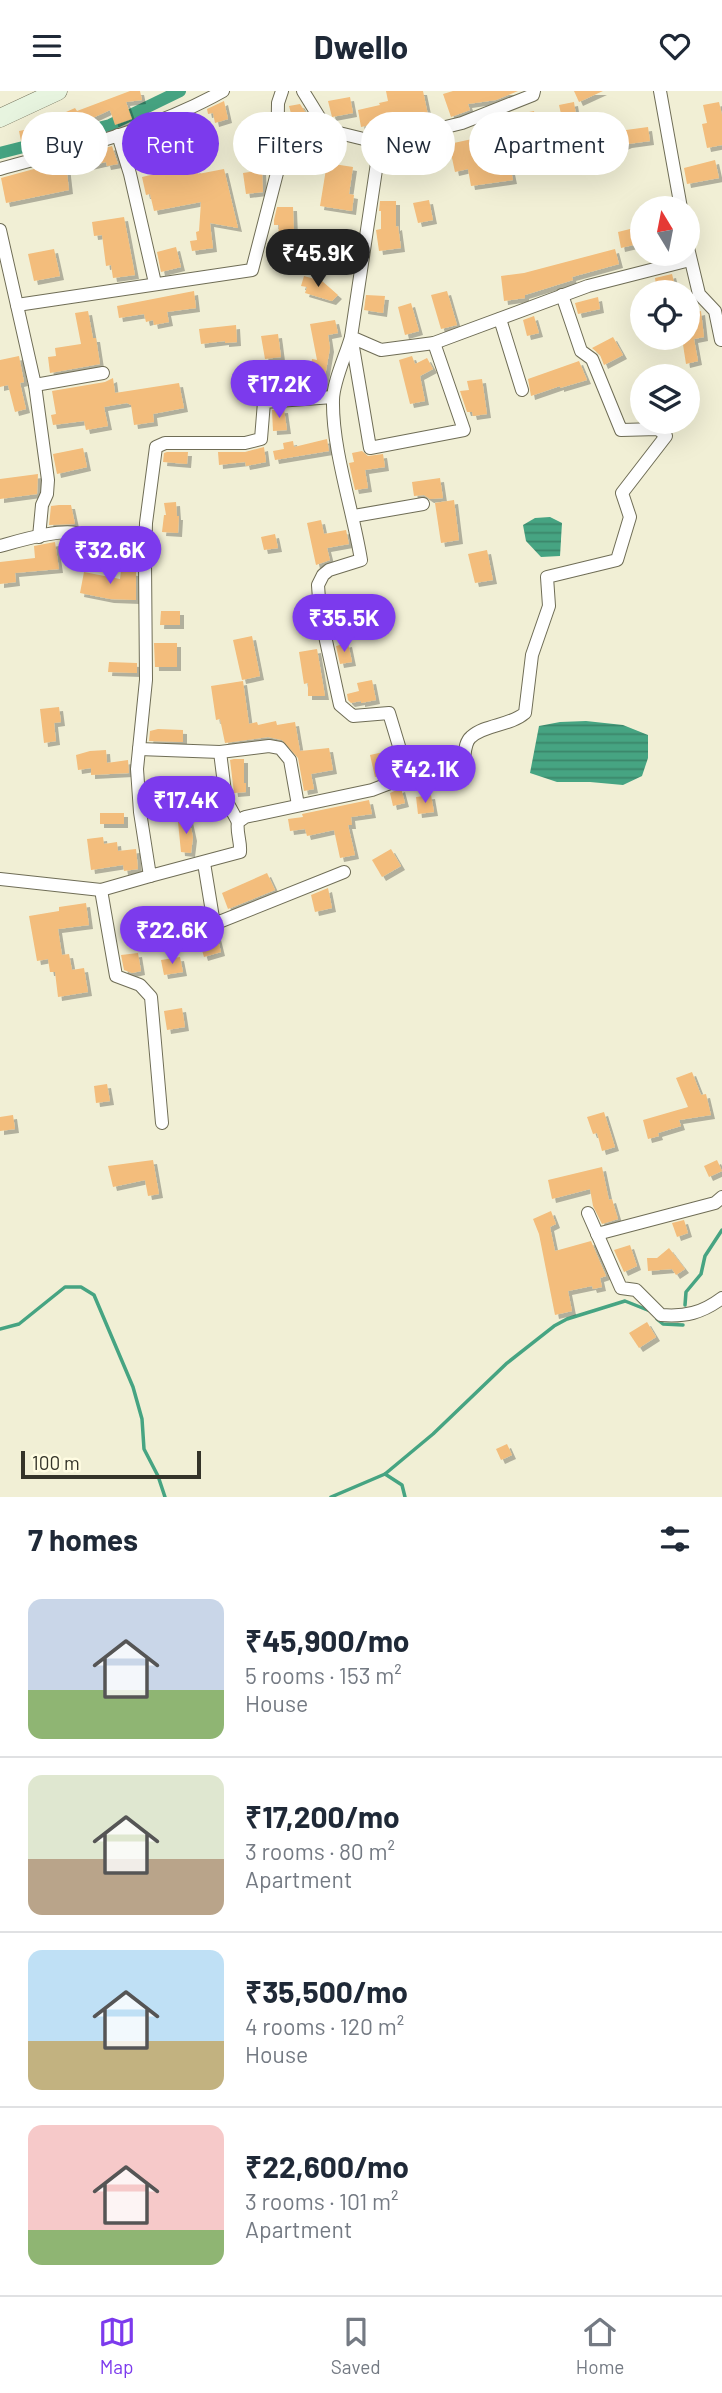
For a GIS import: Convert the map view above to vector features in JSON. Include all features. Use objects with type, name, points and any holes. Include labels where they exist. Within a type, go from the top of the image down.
[{"type":"main road","points":[[0,118],[29,98],[58,91]]},
{"type":"street","points":[[0,169],[118,135],[194,107],[223,91]]},
{"type":"street","points":[[17,305],[252,270],[277,173],[278,103],[282,91]]},
{"type":"street","points":[[303,91],[327,129],[361,138]]},
{"type":"street","points":[[455,124],[533,95],[534,91]]},
{"type":"street","points":[[660,91],[679,196]]},
{"type":"street","points":[[118,135],[130,174],[155,283]]},
{"type":"street","points":[[375,175],[351,337],[333,397],[341,464],[362,560],[329,570],[318,585],[320,613],[340,705],[353,716],[389,713],[408,776]]},
{"type":"street","points":[[0,230],[35,385],[48,480],[39,537]]},
{"type":"street","points":[[351,337],[381,350],[433,343],[588,285],[650,266]]},
{"type":"street","points":[[692,266],[699,294],[715,311],[722,340]]},
{"type":"street","points":[[0,879],[101,890],[149,869],[204,863],[240,852],[241,843],[236,829],[238,822],[245,817],[372,790],[419,772],[456,764],[464,759],[466,743],[471,736],[517,719],[525,713],[531,655],[549,606],[547,577],[617,560],[630,517],[622,493],[666,436],[658,429],[621,431],[592,359],[581,351],[562,295]]},
{"type":"street","points":[[500,319],[522,390]]},
{"type":"street","points":[[351,337],[370,448],[464,430],[433,343]]},
{"type":"street","points":[[35,385],[103,373]]},
{"type":"street","points":[[149,869],[137,769],[146,680],[146,523],[156,447],[165,443],[245,443],[261,439],[264,402],[333,397]]},
{"type":"street","points":[[354,516],[423,504]]},
{"type":"street","points":[[0,546],[76,532],[82,535],[85,555],[145,562]]},
{"type":"street","points":[[139,749],[220,752],[269,746],[280,748],[290,760],[298,805]]},
{"type":"street","points":[[220,752],[226,800],[238,822]]},
{"type":"street","points":[[204,863],[214,924],[344,872]]},
{"type":"street","points":[[101,890],[116,976],[140,985],[151,997],[162,1123]]},
{"type":"street","points":[[597,1234],[715,1203],[722,1197]]},
{"type":"street","points":[[588,1213],[621,1288],[636,1290],[661,1315],[698,1313],[722,1298]]},
{"type":"shaded area","points":[[550,517],[562,523],[560,556],[541,557],[526,541],[523,525],[535,518]]},
{"type":"shaded area","points":[[586,721],[623,725],[648,735],[648,758],[642,776],[623,785],[557,782],[530,773],[539,726]]},
{"type":"building","points":[[130,91],[140,91],[142,100],[126,102],[130,112],[122,112],[122,123],[115,125],[110,110],[66,112],[75,108],[77,111]]},
{"type":"building","points":[[386,91],[423,91],[427,112],[361,112],[361,127],[358,110],[388,101]]},
{"type":"building","points":[[453,91],[518,91],[496,100],[468,104],[470,110],[455,116],[455,112],[449,112],[443,94]]},
{"type":"building","points":[[574,91],[603,91],[579,102]]},
{"type":"building","points":[[350,97],[353,113],[331,112],[328,101]]},
{"type":"building","points":[[224,101],[228,119],[219,122],[219,112],[208,112],[207,109]]},
{"type":"building","points":[[574,102],[576,112],[561,112],[559,105]]},
{"type":"building","points":[[719,102],[722,145],[707,148],[702,124],[707,123],[703,105]]},
{"type":"building","points":[[300,104],[305,112],[291,112],[289,106]]},
{"type":"building","points":[[648,127],[650,141],[629,144],[629,130]]},
{"type":"building","points":[[469,140],[469,175],[468,169],[455,172],[455,143]]},
{"type":"building","points":[[112,146],[118,164],[108,166],[108,147]]},
{"type":"building","points":[[715,160],[719,178],[687,184],[684,168]]},
{"type":"building","points":[[347,166],[353,167],[349,194],[354,195],[352,211],[320,206],[325,175],[347,175]]},
{"type":"building","points":[[224,169],[238,228],[210,223],[213,248],[192,251],[190,241],[197,240],[201,202],[154,211],[150,194],[146,195],[142,177],[219,175],[219,170]]},
{"type":"building","points":[[21,173],[21,175],[67,175],[69,190],[6,203],[1,178]]},
{"type":"building","points":[[243,175],[262,175],[263,192],[246,194]]},
{"type":"building","points":[[469,175],[512,175],[513,180],[471,186]]},
{"type":"building","points":[[429,200],[433,220],[418,223],[413,203]]},
{"type":"building","points":[[380,201],[396,201],[396,227],[398,226],[401,248],[379,251],[376,230],[381,229]]},
{"type":"building","points":[[277,207],[293,207],[294,233],[298,233],[295,264],[276,263],[279,225],[274,225],[274,220]]},
{"type":"building","points":[[124,217],[135,275],[113,278],[111,265],[106,266],[102,235],[94,236],[92,222]]},
{"type":"building","points":[[630,229],[630,246],[621,248],[618,232]]},
{"type":"building","points":[[176,247],[181,267],[161,272],[157,252]]},
{"type":"building","points":[[54,249],[60,276],[34,281],[28,254]]},
{"type":"building","points":[[615,249],[619,264],[572,277],[573,280],[525,295],[525,298],[504,301],[501,276],[524,273]]},
{"type":"building","points":[[672,274],[674,280],[655,280]]},
{"type":"building","points":[[304,276],[322,281],[338,295],[332,301],[305,293],[307,287],[301,286]]},
{"type":"building","points":[[194,291],[196,308],[167,312],[169,322],[154,325],[153,320],[146,322],[144,314],[119,318],[117,306]]},
{"type":"building","points":[[447,291],[457,325],[441,329],[431,295]]},
{"type":"building","points":[[366,295],[385,296],[383,313],[364,310]]},
{"type":"building","points":[[598,297],[600,309],[578,314],[575,303]]},
{"type":"building","points":[[411,303],[419,331],[405,335],[398,307]]},
{"type":"building","points":[[88,311],[100,364],[50,373],[48,357],[56,356],[55,348],[81,344],[75,313]]},
{"type":"building","points":[[700,311],[704,337],[700,338]]},
{"type":"building","points":[[534,316],[539,333],[527,336],[523,320]]},
{"type":"building","points":[[335,320],[338,333],[328,335],[330,348],[323,388],[320,388],[318,372],[310,370],[312,359],[317,360],[310,324]]},
{"type":"building","points":[[236,325],[237,342],[201,344],[199,329]]},
{"type":"building","points":[[278,334],[281,357],[265,359],[261,336]]},
{"type":"building","points":[[613,337],[623,355],[604,365],[600,355],[592,348]]},
{"type":"building","points":[[684,350],[696,350],[698,361],[686,364]]},
{"type":"building","points":[[19,356],[24,382],[20,383],[26,409],[15,412],[8,385],[0,387],[0,360]]},
{"type":"building","points":[[412,356],[415,364],[427,358],[433,369],[420,376],[425,401],[410,404],[399,360]]},
{"type":"building","points":[[579,361],[587,380],[531,396],[528,379]]},
{"type":"building","points":[[113,378],[115,393],[179,383],[184,408],[153,414],[154,422],[134,425],[131,405],[127,403],[104,407],[108,426],[86,430],[84,421],[53,425],[51,415],[56,414],[52,391],[105,382]]},
{"type":"building","points":[[482,379],[487,414],[473,416],[472,412],[467,412],[460,391],[469,390],[467,381]]},
{"type":"building","points":[[284,409],[287,430],[273,431],[272,410]]},
{"type":"building","points":[[327,439],[329,451],[275,460],[273,451],[284,449],[283,443],[293,441],[294,447]]},
{"type":"building","points":[[264,447],[266,462],[246,466],[245,462],[219,465],[218,452],[245,452]]},
{"type":"building","points":[[83,448],[87,467],[57,474],[53,454]]},
{"type":"building","points":[[362,451],[368,456],[383,454],[385,467],[365,470],[368,488],[355,490],[349,463],[354,462],[352,453]]},
{"type":"building","points":[[188,452],[187,464],[163,462],[164,453]]},
{"type":"building","points":[[38,474],[37,494],[0,499],[0,479]]},
{"type":"building","points":[[440,478],[443,498],[414,496],[412,482]]},
{"type":"building","points":[[454,500],[459,540],[441,543],[435,503]]},
{"type":"building","points":[[176,502],[178,533],[162,532],[166,515],[164,503]]},
{"type":"building","points":[[71,505],[75,524],[49,525],[51,506]]},
{"type":"building","points":[[321,520],[324,534],[346,530],[349,544],[327,548],[330,560],[316,565],[307,523]]},
{"type":"building","points":[[275,534],[278,548],[264,550],[261,537]]},
{"type":"building","points":[[55,542],[59,569],[15,573],[16,582],[0,584],[0,562],[35,558],[34,546]]},
{"type":"building","points":[[487,550],[493,580],[475,583],[468,554]]},
{"type":"building","points":[[121,571],[136,572],[136,600],[110,599],[80,593],[84,572],[120,579]]},
{"type":"building","points":[[364,594],[367,607],[335,610],[333,601]]},
{"type":"building","points":[[161,611],[180,611],[180,625],[160,625]]},
{"type":"building","points":[[252,636],[260,676],[242,680],[233,640]]},
{"type":"building","points":[[154,643],[177,643],[177,667],[155,667]]},
{"type":"building","points":[[348,643],[352,662],[340,664],[336,646]]},
{"type":"building","points":[[317,649],[325,696],[308,696],[308,683],[304,684],[299,652]]},
{"type":"building","points":[[109,662],[137,663],[137,673],[108,672]]},
{"type":"building","points":[[372,680],[376,700],[351,703],[348,700],[347,694],[359,691],[357,683]]},
{"type":"building","points":[[243,681],[249,724],[276,721],[277,725],[295,722],[300,751],[329,748],[333,770],[311,774],[314,789],[304,791],[298,758],[282,740],[268,737],[225,743],[220,719],[216,720],[211,686]]},
{"type":"building","points":[[59,707],[61,722],[54,723],[56,741],[44,743],[40,709]]},
{"type":"building","points":[[183,730],[183,742],[149,741],[150,731]]},
{"type":"building","points":[[106,750],[107,763],[128,760],[129,773],[91,775],[91,768],[78,770],[76,755]]},
{"type":"building","points":[[388,751],[393,773],[375,777],[370,755]]},
{"type":"building","points":[[244,759],[246,792],[234,793],[230,760]]},
{"type":"building","points":[[401,788],[405,803],[393,806],[390,793]]},
{"type":"building","points":[[431,795],[434,812],[418,814],[416,797]]},
{"type":"building","points":[[369,800],[372,814],[351,817],[352,825],[348,825],[355,855],[340,858],[334,830],[307,836],[305,829],[290,831],[288,819]]},
{"type":"building","points":[[100,813],[124,813],[124,824],[100,824]]},
{"type":"building","points":[[189,819],[193,837],[191,853],[181,852],[178,822]]},
{"type":"building","points":[[103,837],[104,844],[117,842],[118,851],[136,849],[138,869],[124,871],[123,865],[91,870],[87,839]]},
{"type":"building","points":[[391,849],[401,866],[382,877],[372,860]]},
{"type":"building","points":[[267,873],[275,890],[228,909],[222,893]]},
{"type":"building","points":[[328,888],[332,908],[315,912],[311,895]]},
{"type":"building","points":[[86,903],[89,925],[58,929],[62,955],[69,954],[72,970],[84,968],[88,992],[58,997],[55,972],[50,972],[48,959],[37,961],[29,916],[59,911],[59,907]]},
{"type":"building","points":[[216,932],[221,952],[204,957],[197,934]]},
{"type":"building","points":[[138,953],[141,971],[132,973],[124,970],[121,955]]},
{"type":"building","points":[[180,957],[183,972],[164,975],[161,960]]},
{"type":"building","points":[[182,1008],[185,1027],[167,1030],[164,1011]]},
{"type":"building","points":[[692,1072],[701,1095],[706,1094],[711,1115],[679,1120],[681,1126],[648,1139],[643,1120],[688,1107],[676,1078]]},
{"type":"building","points":[[107,1084],[110,1101],[96,1103],[94,1086]]},
{"type":"building","points":[[604,1112],[615,1147],[602,1151],[597,1133],[593,1134],[587,1117]]},
{"type":"building","points":[[13,1115],[15,1129],[0,1131],[0,1117]]},
{"type":"building","points":[[153,1160],[159,1194],[148,1196],[145,1180],[113,1187],[108,1166]]},
{"type":"building","points":[[717,1160],[722,1171],[709,1177],[704,1166]]},
{"type":"building","points":[[602,1167],[609,1200],[612,1199],[618,1219],[602,1224],[593,1206],[590,1189],[552,1199],[548,1180]]},
{"type":"building","points":[[551,1211],[556,1224],[550,1227],[555,1251],[591,1241],[606,1276],[600,1278],[602,1287],[593,1289],[592,1286],[568,1291],[572,1311],[555,1315],[539,1234],[533,1219]]},
{"type":"building","points":[[684,1220],[688,1233],[677,1237],[672,1223]]},
{"type":"building","points":[[630,1245],[637,1266],[624,1272],[614,1250]]},
{"type":"building","points":[[669,1248],[685,1269],[676,1275],[672,1269],[648,1271],[647,1258],[657,1258]]},
{"type":"building","points":[[647,1322],[656,1337],[639,1348],[629,1333]]},
{"type":"building","points":[[507,1444],[512,1455],[501,1460],[496,1449]]},
{"type":"waterway","points":[[0,153],[110,125],[180,91]]},
{"type":"waterway","points":[[685,1305],[686,1292],[701,1274],[705,1256],[722,1230]]},
{"type":"waterway","points":[[0,1329],[19,1324],[65,1287],[81,1287],[94,1295],[133,1387],[142,1419],[144,1449],[165,1497]]},
{"type":"waterway","points":[[331,1497],[385,1474],[433,1434],[507,1363],[554,1326],[567,1319],[625,1301],[650,1311]]},
{"type":"waterway","points":[[657,1319],[663,1324],[683,1325]]},
{"type":"waterway","points":[[385,1474],[402,1485],[405,1497]]}]
